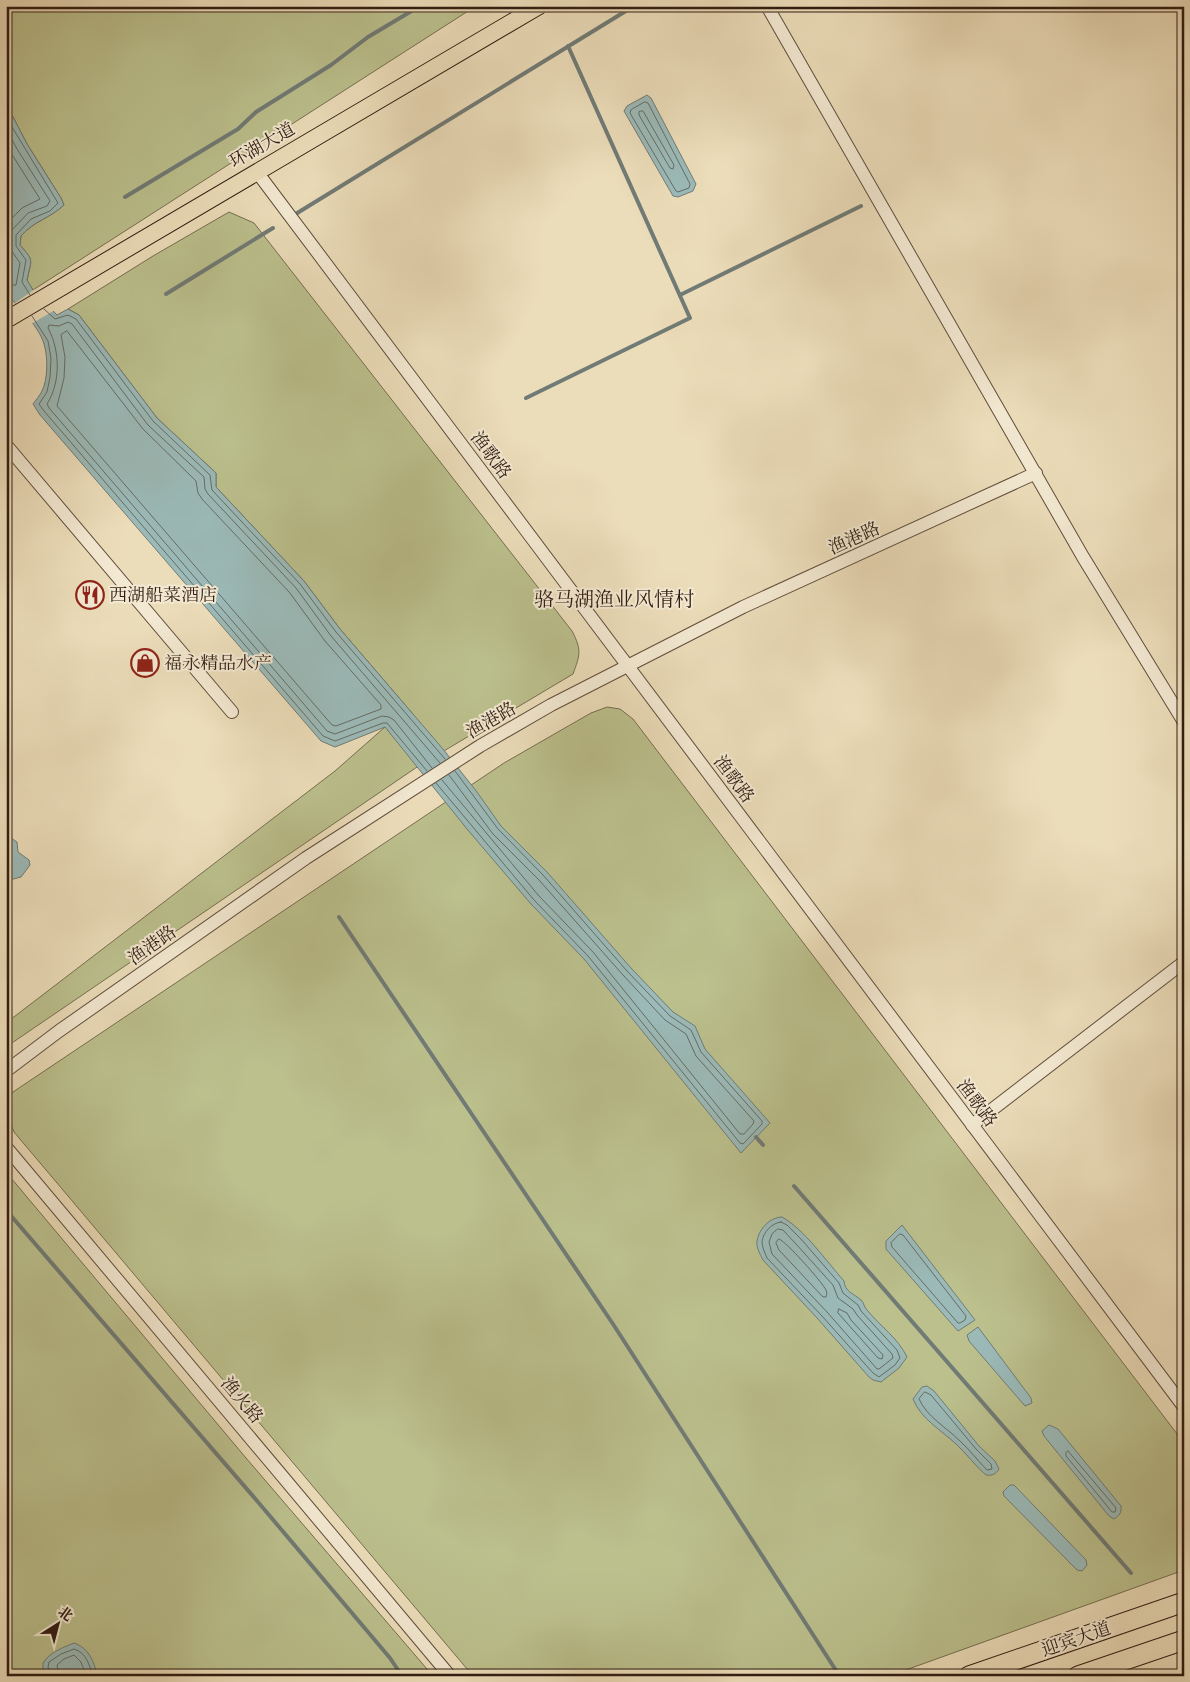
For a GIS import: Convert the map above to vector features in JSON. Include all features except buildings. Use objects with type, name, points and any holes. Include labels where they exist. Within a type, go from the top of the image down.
[{"type":"highway","name":"迎宾大道","points":[[969,1676],[1184,1602]]},
{"type":"highway","name":"迎宾大道","points":[[1078,1676],[1184,1640]]},
{"type":"main road","name":"环湖大道","points":[[6,320],[539,6]]},
{"type":"street","points":[[767,6],[1084,557],[1184,722]]},
{"type":"street","name":"渔歌路","points":[[257,172],[1184,1408]]},
{"type":"street","points":[[6,445],[232,712]]},
{"type":"street","name":"渔港路","points":[[6,1071],[59,1031],[277,879],[480,746],[551,706],[743,607],[1036,474]]},
{"type":"street","points":[[972,1126],[1184,962]]},
{"type":"street","name":"渔火路","points":[[6,1147],[450,1676]]},
{"type":"green space","points":[[6,6],[476,6],[33,290],[27,281],[31,261],[20,245],[21,236],[32,226],[64,205],[27,144],[12,115],[6,111]]},
{"type":"green space","points":[[229,212],[254,223],[572,631],[579,648],[577,662],[573,674],[417,767],[6,1047],[6,1023],[335,771],[385,727],[412,713],[340,629],[304,581],[216,487],[216,473],[157,418],[79,315],[68,309],[153,256]]},
{"type":"green space","points":[[607,707],[620,709],[633,719],[1184,1443],[1184,1570],[889,1676],[473,1676],[14,1132],[8,1112],[10,1097],[13,1092],[504,763],[591,713]]},
{"type":"green space","points":[[6,1172],[246,1458],[433,1676],[6,1676]]},
{"type":"water","points":[[647,95],[651,98],[696,184],[693,191],[678,197],[673,196],[624,111],[627,106]]},
{"type":"water","points":[[6,111],[12,115],[27,144],[64,205],[32,226],[21,236],[20,245],[31,261],[27,280],[33,290],[57,315],[68,309],[79,315],[157,418],[216,473],[216,487],[304,581],[340,629],[443,749],[501,826],[547,872],[631,968],[673,1012],[695,1026],[705,1049],[770,1123],[741,1153],[584,959],[531,904],[467,829],[385,727],[335,747],[321,741],[40,415],[33,404],[42,391],[45,380],[47,361],[44,344],[38,331],[28,318],[6,295]]},
{"type":"water","points":[[11,838],[17,842],[18,852],[29,860],[30,865],[21,877],[6,881],[6,872],[9,866],[6,860],[6,839]]},
{"type":"water","points":[[782,1217],[799,1229],[815,1246],[844,1281],[848,1290],[861,1300],[866,1309],[903,1350],[907,1357],[899,1368],[881,1382],[869,1377],[763,1260],[757,1246],[758,1236],[770,1221]]},
{"type":"water","points":[[902,1225],[975,1320],[958,1331],[886,1249],[886,1241]]},
{"type":"water","points":[[978,1327],[1031,1398],[1032,1403],[1025,1406],[969,1341],[967,1335]]},
{"type":"water","points":[[927,1386],[934,1391],[979,1446],[995,1461],[999,1469],[995,1473],[986,1475],[921,1412],[913,1399],[922,1387]]},
{"type":"water","points":[[1049,1425],[1058,1429],[1121,1506],[1121,1512],[1116,1518],[1114,1519],[1109,1516],[1044,1436],[1042,1431]]},
{"type":"water","points":[[1010,1485],[1014,1485],[1086,1560],[1087,1565],[1082,1571],[1077,1570],[1004,1496],[1003,1492]]},
{"type":"water","points":[[74,1643],[87,1652],[98,1676],[49,1676],[43,1669],[43,1663],[46,1659]]},
{"type":"pier","points":[[35,289],[55,310],[31,324],[15,303]]},
{"type":"waterway","points":[[125,197],[238,129],[256,112],[331,65],[368,37],[420,6]]},
{"type":"waterway","points":[[294,215],[634,6]]},
{"type":"waterway","points":[[526,398],[690,318],[568,46]]},
{"type":"waterway","points":[[680,295],[861,206]]},
{"type":"waterway","points":[[166,294],[273,228]]},
{"type":"waterway","points":[[339,917],[613,1324],[837,1672]]},
{"type":"waterway","points":[[756,1137],[763,1145]]},
{"type":"waterway","points":[[794,1186],[1131,1573]]},
{"type":"waterway","points":[[6,1210],[258,1502],[390,1658],[402,1676]]},
{"type":"place","name":"西湖船菜酒店","points":[[90,595]]},
{"type":"place","name":"福永精品水产","points":[[145,663]]},
{"type":"district","name":"骆马湖渔业风情村","points":[[614,599]]}]
